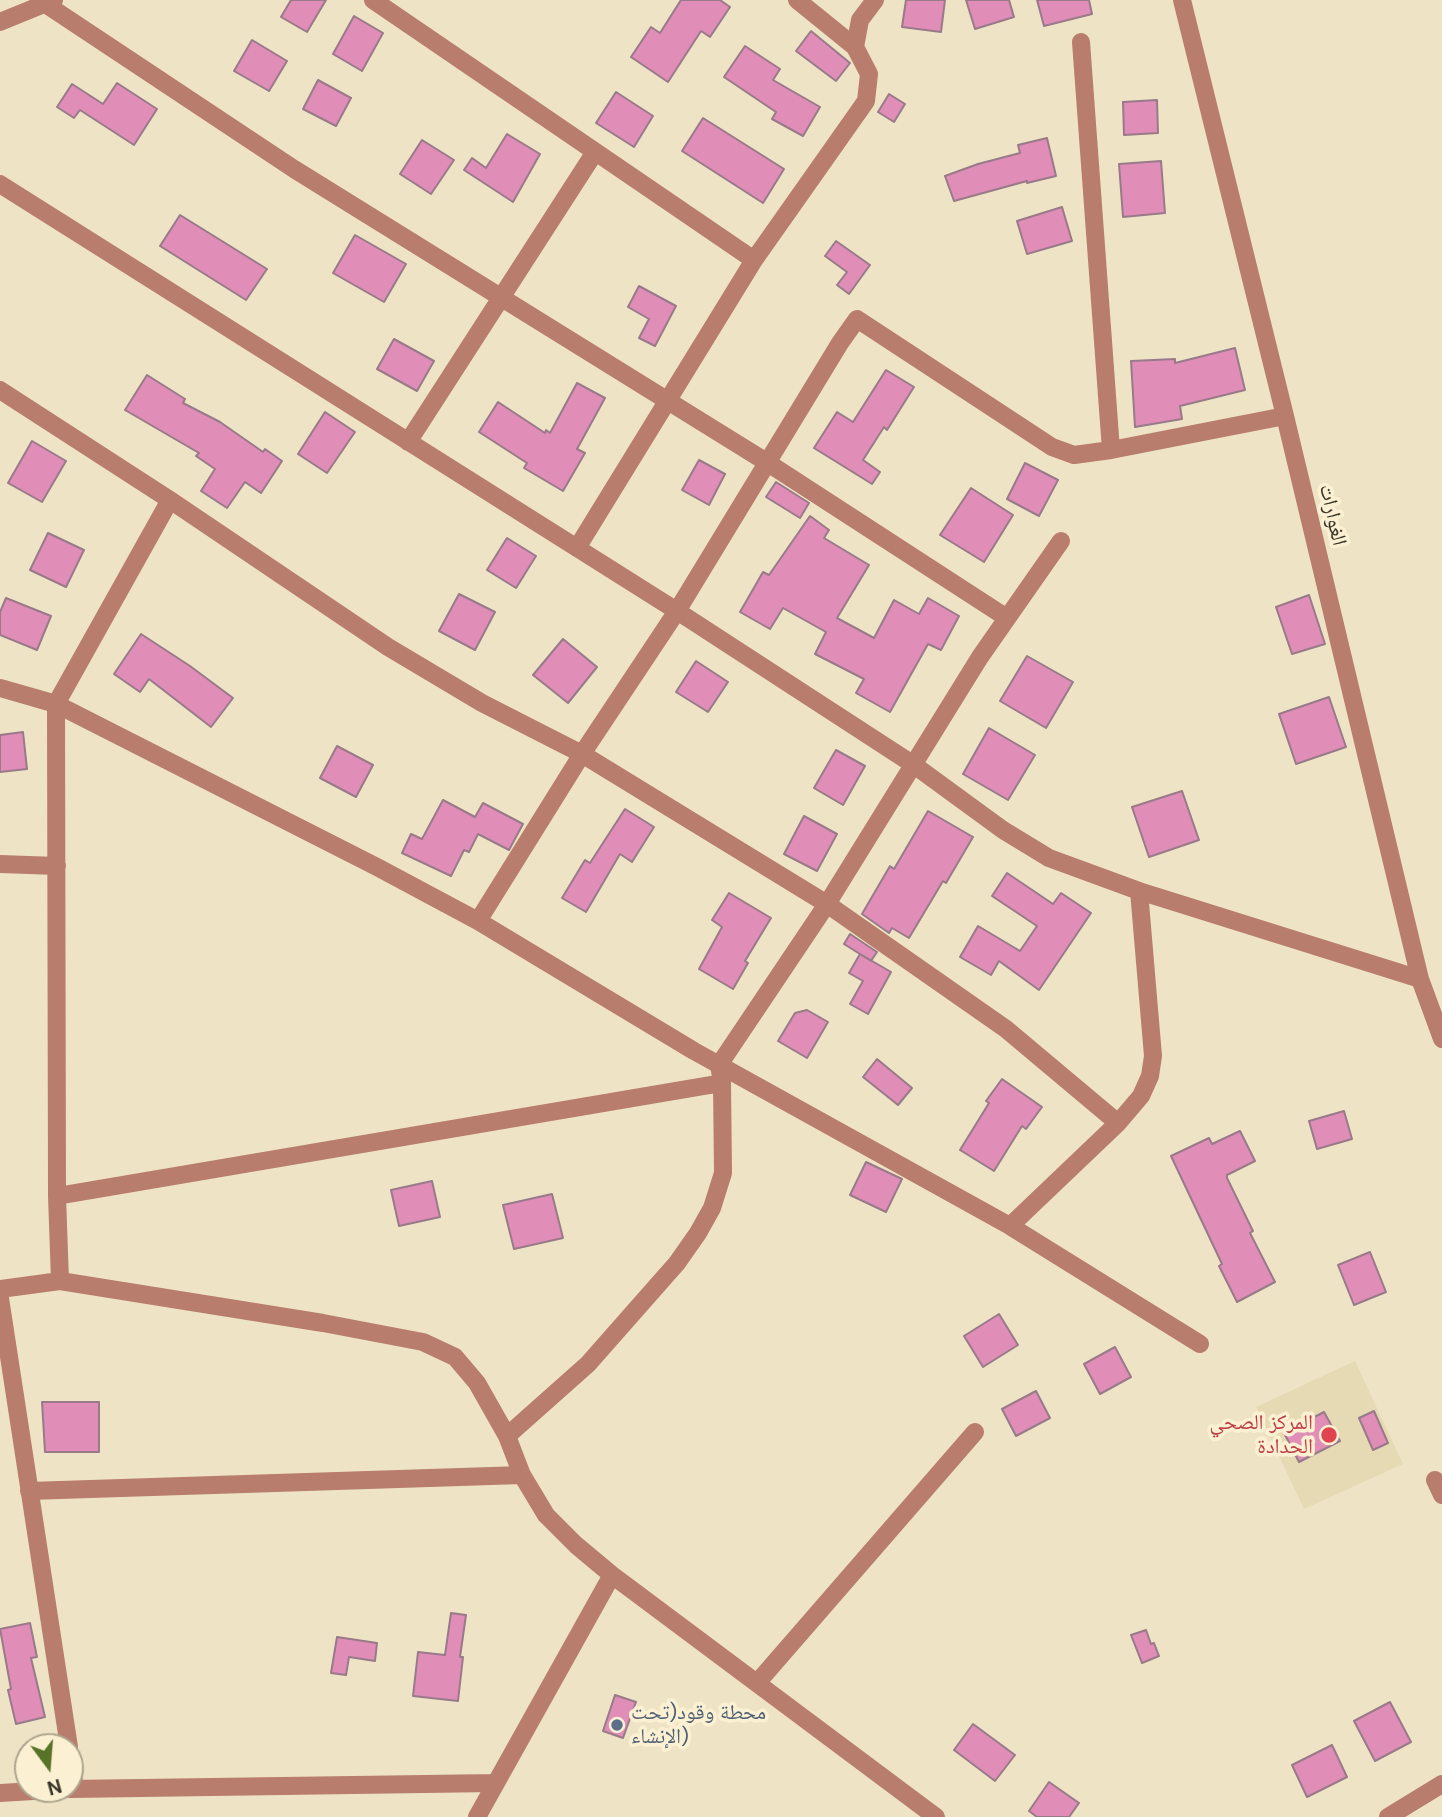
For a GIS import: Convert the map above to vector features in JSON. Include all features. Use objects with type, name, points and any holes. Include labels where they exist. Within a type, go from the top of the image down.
[{"type":"street","points":[[373,0],[754,260]]},
{"type":"street","points":[[577,548],[754,260],[866,101],[869,74],[855,47],[797,0]]},
{"type":"street","points":[[855,47],[860,20],[875,0]]},
{"type":"street","name":"الغوارات","points":[[1182,0],[1420,979],[1442,1039]]},
{"type":"street","points":[[0,22],[47,1],[294,169],[768,463],[1007,618]]},
{"type":"street","points":[[1081,42],[1111,450]]},
{"type":"street","points":[[408,442],[595,152]]},
{"type":"street","points":[[0,184],[677,611],[914,765],[1003,830],[1049,858],[1139,891],[1420,979]]},
{"type":"street","points":[[478,921],[582,754],[677,611],[857,318],[1052,447],[1074,455],[1285,416]]},
{"type":"street","points":[[0,390],[170,500],[388,647],[482,703],[582,754],[827,904],[1006,1030],[1118,1123]]},
{"type":"street","points":[[60,1281],[57,1196],[56,704],[170,500]]},
{"type":"street","points":[[507,1436],[588,1364],[677,1263],[698,1233],[712,1208],[723,1173],[721,1074],[1007,618],[1062,541]]},
{"type":"street","points":[[0,688],[56,704],[478,921],[721,1074],[1010,1226],[1200,1344]]},
{"type":"street","points":[[0,864],[57,866]]},
{"type":"street","points":[[1010,1226],[1118,1123],[1140,1096],[1150,1076],[1153,1056],[1139,891]]},
{"type":"street","points":[[57,1196],[721,1074]]},
{"type":"street","points":[[0,1289],[60,1281],[323,1323],[423,1342],[455,1357],[477,1382],[507,1436],[522,1475],[547,1514],[576,1545],[612,1575],[936,1817]]},
{"type":"street","points":[[0,1297],[67,1733]]},
{"type":"street","points":[[757,1683],[975,1432]]},
{"type":"street","points":[[29,1490],[522,1475]]},
{"type":"street","points":[[477,1817],[612,1575]]},
{"type":"street","points":[[84,1789],[495,1783]]},
{"type":"street","points":[[1388,1817],[1442,1784]]},
{"type":"shaded area","name":"المركز الصحي الحدادة","points":[[1355,1361],[1403,1464],[1304,1509],[1256,1407]]},
{"type":"building","points":[[291,0],[326,0],[307,32],[281,17]]},
{"type":"building","points":[[681,0],[720,0],[730,7],[710,37],[701,31],[668,82],[631,57],[651,27],[660,33]]},
{"type":"building","points":[[906,0],[945,0],[941,32],[902,27]]},
{"type":"building","points":[[966,0],[1009,0],[1014,17],[975,29]]},
{"type":"building","points":[[1037,0],[1089,0],[1092,14],[1044,26]]},
{"type":"building","points":[[354,16],[383,33],[362,71],[333,54]]},
{"type":"building","points":[[811,31],[850,63],[836,81],[796,51]]},
{"type":"building","points":[[252,40],[287,61],[269,91],[234,71]]},
{"type":"building","points":[[745,46],[780,69],[773,80],[820,107],[803,136],[772,119],[776,112],[724,77]]},
{"type":"building","points":[[318,80],[351,98],[336,126],[303,109]]},
{"type":"building","points":[[117,83],[157,109],[134,145],[80,110],[74,118],[57,107],[72,84],[103,104]]},
{"type":"building","points":[[616,92],[653,116],[634,147],[596,123]]},
{"type":"building","points":[[889,94],[905,104],[894,122],[878,112]]},
{"type":"building","points":[[1157,100],[1158,133],[1124,135],[1123,102]]},
{"type":"building","points":[[703,118],[784,169],[763,203],[682,151]]},
{"type":"building","points":[[507,134],[540,154],[513,202],[464,170],[472,158],[486,168]]},
{"type":"building","points":[[1047,138],[1056,176],[954,201],[945,176],[1020,153],[1018,145]]},
{"type":"building","points":[[422,140],[454,160],[431,194],[400,174]]},
{"type":"building","points":[[1161,161],[1165,213],[1123,217],[1119,164]]},
{"type":"building","points":[[1062,207],[1072,241],[1027,254],[1017,221]]},
{"type":"building","points":[[180,215],[267,269],[246,300],[160,246]]},
{"type":"building","points":[[355,235],[406,264],[384,302],[333,273]]},
{"type":"building","points":[[836,241],[870,265],[849,294],[837,285],[847,272],[825,256]]},
{"type":"building","points":[[639,286],[676,306],[655,346],[639,338],[649,319],[628,307]]},
{"type":"building","points":[[394,339],[434,361],[417,391],[377,369]]},
{"type":"building","points":[[1235,348],[1245,390],[1180,406],[1182,419],[1135,427],[1131,361],[1175,359],[1175,363]]},
{"type":"building","points":[[886,370],[914,387],[887,430],[884,427],[863,460],[880,472],[872,484],[814,448],[837,412],[853,422]]},
{"type":"building","points":[[147,375],[185,399],[183,403],[220,422],[263,452],[265,449],[282,461],[261,493],[245,482],[227,508],[201,491],[215,469],[196,456],[199,453],[125,410]]},
{"type":"building","points":[[577,383],[605,398],[577,449],[585,453],[563,491],[524,468],[527,463],[479,432],[498,402],[545,433],[546,430],[550,433]]},
{"type":"building","points":[[325,412],[355,432],[327,473],[298,454]]},
{"type":"building","points":[[32,441],[66,461],[42,502],[8,483]]},
{"type":"building","points":[[699,460],[725,474],[709,505],[682,490]]},
{"type":"building","points":[[1025,463],[1058,480],[1039,516],[1007,499]]},
{"type":"building","points":[[776,482],[809,503],[800,518],[766,497]]},
{"type":"building","points":[[971,488],[1013,515],[984,562],[940,535]]},
{"type":"building","points":[[810,516],[829,530],[824,538],[869,565],[837,618],[874,638],[894,600],[919,614],[928,598],[959,616],[941,650],[928,644],[890,712],[856,693],[864,679],[815,654],[826,632],[783,608],[770,629],[740,612],[763,572],[769,575]]},
{"type":"building","points":[[48,533],[84,550],[66,587],[30,570]]},
{"type":"building","points":[[507,538],[536,556],[516,588],[487,570]]},
{"type":"building","points":[[459,594],[495,612],[475,650],[439,631]]},
{"type":"building","points":[[1309,595],[1325,644],[1292,654],[1276,607]]},
{"type":"building","points":[[6,598],[51,616],[37,650],[0,635],[0,612]]},
{"type":"building","points":[[141,634],[233,698],[211,727],[149,679],[140,692],[114,674]]},
{"type":"building","points":[[563,639],[597,667],[568,703],[533,675]]},
{"type":"building","points":[[1027,656],[1073,682],[1046,728],[1000,701]]},
{"type":"building","points":[[696,661],[728,682],[708,712],[676,692]]},
{"type":"building","points":[[1329,697],[1346,747],[1296,764],[1279,714]]},
{"type":"building","points":[[989,728],[1035,755],[1008,800],[963,774]]},
{"type":"building","points":[[23,732],[27,769],[0,772],[0,735]]},
{"type":"building","points":[[337,746],[373,765],[356,797],[320,778]]},
{"type":"building","points":[[836,750],[865,766],[843,805],[814,788]]},
{"type":"building","points":[[1182,791],[1199,840],[1149,857],[1132,807]]},
{"type":"building","points":[[443,800],[475,817],[483,803],[523,824],[509,850],[478,834],[469,852],[464,850],[451,876],[402,853],[411,834],[422,839]]},
{"type":"building","points":[[625,809],[654,827],[632,862],[620,854],[586,912],[562,898],[585,860],[590,863]]},
{"type":"building","points":[[928,811],[973,837],[909,938],[892,928],[889,933],[862,914],[890,866],[894,869]]},
{"type":"building","points":[[804,816],[837,834],[817,871],[784,854]]},
{"type":"building","points":[[1007,873],[1053,904],[1061,893],[1091,913],[1039,990],[999,961],[991,975],[960,957],[978,926],[1020,951],[1037,926],[992,896]]},
{"type":"building","points":[[729,893],[771,918],[745,961],[748,963],[733,989],[699,969],[722,927],[712,920]]},
{"type":"building","points":[[850,934],[877,952],[871,961],[844,944]]},
{"type":"building","points":[[860,954],[891,972],[868,1014],[850,1004],[863,981],[849,973]]},
{"type":"building","points":[[807,1010],[828,1022],[807,1058],[778,1041],[795,1013]]},
{"type":"building","points":[[877,1059],[912,1088],[898,1105],[863,1077]]},
{"type":"building","points":[[1002,1079],[1042,1107],[1026,1129],[1022,1126],[994,1171],[960,1150],[989,1103],[986,1101]]},
{"type":"building","points":[[1344,1111],[1352,1139],[1317,1149],[1309,1121]]},
{"type":"building","points":[[1240,1131],[1255,1161],[1227,1175],[1227,1178],[1253,1231],[1250,1233],[1275,1282],[1237,1302],[1171,1156],[1209,1138],[1212,1144]]},
{"type":"building","points":[[866,1162],[902,1179],[886,1212],[850,1195]]},
{"type":"building","points":[[432,1181],[440,1217],[399,1226],[391,1190]]},
{"type":"building","points":[[552,1194],[563,1238],[514,1249],[503,1205]]},
{"type":"building","points":[[1370,1252],[1386,1292],[1354,1305],[1338,1265]]},
{"type":"building","points":[[999,1314],[1018,1345],[983,1367],[964,1336]]},
{"type":"building","points":[[1115,1347],[1131,1377],[1100,1394],[1084,1364]]},
{"type":"building","points":[[1036,1391],[1050,1418],[1016,1436],[1002,1409]]},
{"type":"building","points":[[42,1402],[99,1402],[99,1452],[45,1452]]},
{"type":"building","points":[[1374,1411],[1388,1443],[1373,1450],[1359,1418]]},
{"type":"building","points":[[1324,1412],[1340,1441],[1299,1462],[1284,1433]]},
{"type":"building","points":[[451,1613],[466,1615],[458,1701],[413,1696],[418,1652],[445,1655]]},
{"type":"building","points":[[30,1623],[37,1657],[31,1658],[45,1717],[16,1724],[8,1690],[11,1689],[0,1629]]},
{"type":"building","points":[[1146,1630],[1159,1656],[1142,1663],[1131,1635]]},
{"type":"building","points":[[337,1637],[377,1643],[375,1661],[349,1657],[346,1675],[331,1673]]},
{"type":"building","points":[[615,1695],[636,1702],[623,1738],[603,1731]]},
{"type":"building","points":[[1390,1702],[1411,1742],[1375,1761],[1354,1721]]},
{"type":"building","points":[[973,1724],[1015,1755],[995,1781],[954,1750]]},
{"type":"building","points":[[1332,1745],[1347,1777],[1307,1797],[1292,1765]]},
{"type":"building","points":[[1049,1782],[1079,1803],[1069,1817],[1037,1817],[1029,1811]]},
{"type":"place","name":"المركز الصحي الحدادة","points":[[1329,1435]]},
{"type":"place","name":"محطة وقود(تحت الإنشاء)","points":[[617,1725]]}]
